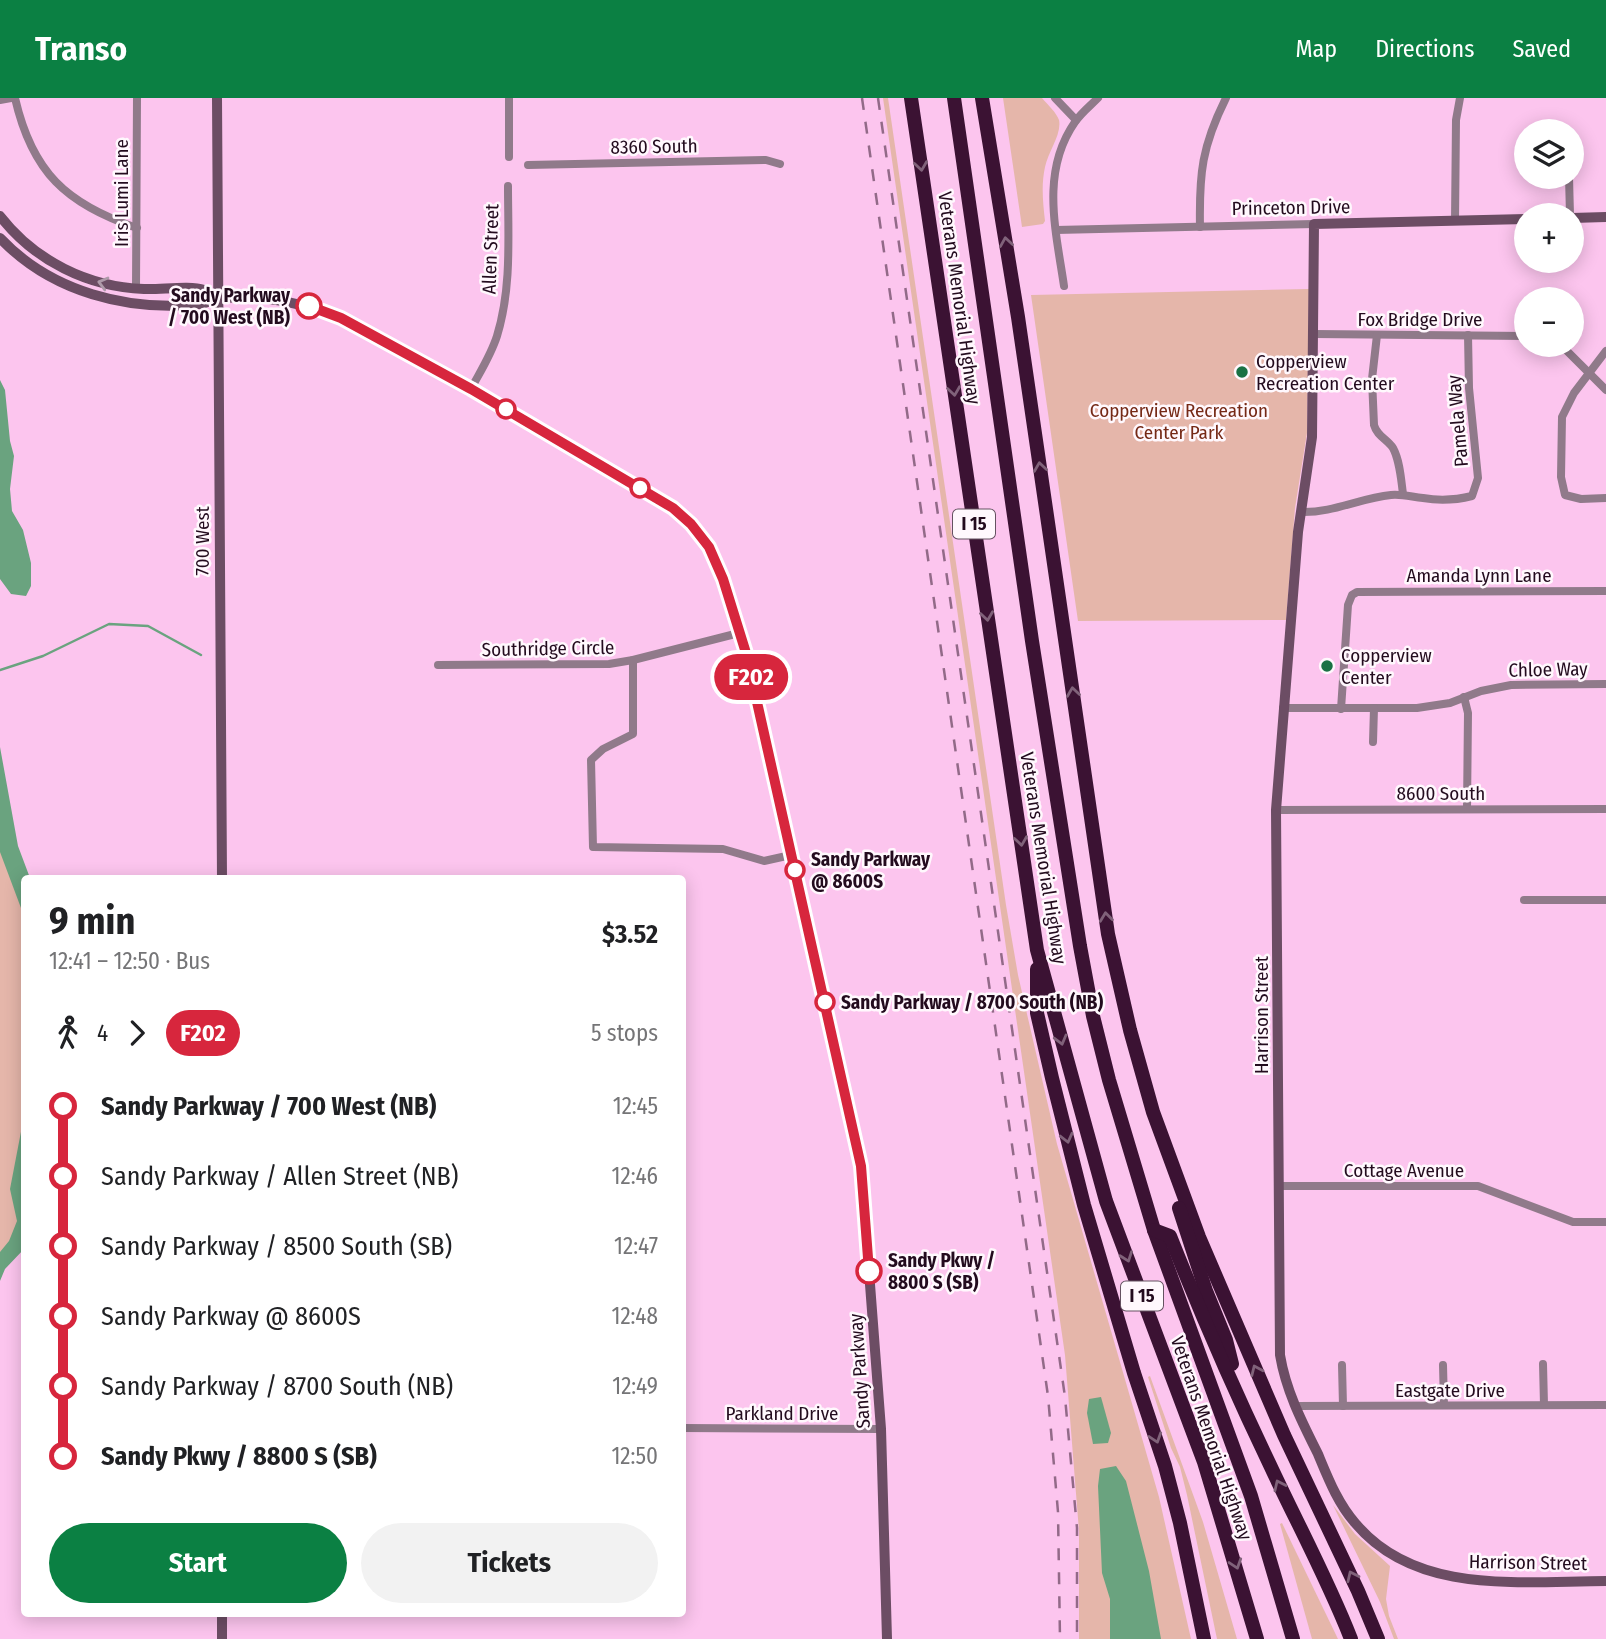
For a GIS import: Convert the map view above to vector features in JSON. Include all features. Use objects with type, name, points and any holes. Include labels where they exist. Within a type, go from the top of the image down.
[{"type":"highway","name":"Veterans Memorial Highway","points":[[911,98],[1037,950],[1106,1200],[1203,1462],[1257,1639]]},
{"type":"highway","name":"Veterans Memorial Highway","points":[[954,98],[1032,641],[1093,1016],[1109,1080],[1154,1230],[1251,1496],[1293,1639]]},
{"type":"highway","points":[[982,98],[1020,331],[1108,934],[1142,1073],[1153,1112],[1216,1279],[1322,1517],[1359,1591],[1378,1639]]},
{"type":"highway","points":[[1037,950],[1037,1013],[1052,1078],[1084,1205],[1165,1466],[1204,1639]]},
{"type":"highway","points":[[1142,1073],[1142,1097],[1206,1291],[1226,1340],[1240,1400]]},
{"type":"highway","points":[[1154,1230],[1170,1236],[1240,1400],[1351,1639]]},
{"type":"street","points":[[0,100],[13,98],[39,162],[49,176],[87,208],[137,228]]},
{"type":"street","name":"Iris Lumi Lane","points":[[136,289],[137,98]]},
{"type":"street","name":"700 West","points":[[217,98],[222,875]]},
{"type":"street","points":[[509,98],[509,157]]},
{"type":"street","points":[[1055,98],[1076,120]]},
{"type":"street","points":[[1064,286],[1053,205],[1054,168],[1076,120],[1098,98]]},
{"type":"street","points":[[1200,227],[1199,187],[1205,148],[1226,98]]},
{"type":"street","points":[[1455,220],[1456,120],[1460,98]]},
{"type":"street","name":"8360 South","points":[[528,164],[766,160],[780,164]]},
{"type":"street","name":"Allen Street","points":[[471,389],[496,337],[506,299],[509,263],[508,186]]},
{"type":"street","points":[[0,216],[25,243],[61,267],[102,283],[136,289],[202,289],[218,298]]},
{"type":"street","points":[[1584,217],[1606,217]]},
{"type":"street","name":"Princeton Drive","points":[[1056,230],[1514,219]]},
{"type":"street","name":"Harrison Street","points":[[1314,225],[1312,436],[1301,512],[1276,810],[1280,1355],[1283,1373],[1294,1406],[1344,1507],[1356,1524],[1389,1553],[1433,1573],[1460,1579],[1606,1581]]},
{"type":"street","points":[[0,238],[22,259],[45,274],[100,297],[152,304],[202,304],[218,298]]},
{"type":"street","name":"Sandy Parkway","points":[[218,298],[270,299],[309,306],[341,318],[471,389],[673,508],[691,524],[709,547],[723,579],[740,634],[861,1166],[881,1429],[887,1639]]},
{"type":"street","name":"Fox Bridge Drive","points":[[1314,334],[1514,336]]},
{"type":"street","points":[[1377,335],[1372,379],[1374,425],[1376,432],[1394,449],[1403,494]]},
{"type":"street","name":"Pamela Way","points":[[1301,512],[1325,512],[1387,495],[1403,494],[1451,500],[1472,496],[1478,478],[1469,388],[1468,335]]},
{"type":"street","points":[[1606,351],[1567,404],[1562,417],[1561,477],[1565,495],[1581,499],[1606,498]]},
{"type":"street","points":[[1573,357],[1606,390]]},
{"type":"street","name":"Amanda Lynn Lane","points":[[1341,709],[1348,605],[1352,595],[1364,591],[1606,592]]},
{"type":"street","name":"Southridge Circle","points":[[438,665],[581,665],[633,660],[740,634]]},
{"type":"street","points":[[633,660],[633,734],[603,749],[591,760],[593,846],[723,849],[765,861],[791,855]]},
{"type":"street","name":"Chloe Way","points":[[1283,708],[1435,706],[1511,685],[1606,684]]},
{"type":"street","points":[[1464,698],[1468,713],[1467,809]]},
{"type":"street","points":[[1373,742],[1374,708]]},
{"type":"street","name":"8600 South","points":[[1276,810],[1606,809]]},
{"type":"street","points":[[1524,900],[1606,900]]},
{"type":"street","name":"Cottage Avenue","points":[[1279,1186],[1478,1186],[1573,1222],[1606,1222]]},
{"type":"street","points":[[1543,1364],[1544,1405]]},
{"type":"street","points":[[1342,1365],[1343,1406]]},
{"type":"street","points":[[1443,1365],[1444,1405]]},
{"type":"street","name":"Eastgate Drive","points":[[1294,1406],[1606,1405]]},
{"type":"street","name":"Parkland Drive","points":[[686,1428],[881,1429]]},
{"type":"street","points":[[222,1617],[222,1639]]},
{"type":"green space","points":[[883,98],[888,98],[1018,975],[1057,1144],[1159,1497],[1191,1639],[1079,1639],[1079,1531],[1065,1355]]},
{"type":"green space","points":[[1003,98],[1042,98],[1059,120],[1044,174],[1043,224],[1022,227]]},
{"type":"green space","name":"Copperview Recreation Center Park","points":[[1309,289],[1307,433],[1295,508],[1286,620],[1078,621],[1031,295]]},
{"type":"green space","points":[[0,835],[21,890],[21,1195],[19,1235],[0,1271]]},
{"type":"green space","points":[[1150,1376],[1203,1522],[1237,1639],[1217,1639],[1180,1467],[1171,1448],[1148,1377]]},
{"type":"green space","points":[[1333,1505],[1355,1534],[1390,1566],[1386,1599],[1398,1639],[1394,1639],[1380,1602]]},
{"type":"green space","points":[[1282,1523],[1338,1639],[1312,1639],[1280,1524]]},
{"type":"shaded area","points":[[0,380],[5,390],[14,456],[10,489],[12,511],[23,530],[31,563],[31,586],[26,596],[11,594],[0,579]]},
{"type":"shaded area","points":[[0,747],[18,846],[29,875],[21,875],[21,908],[0,852]]},
{"type":"shaded area","points":[[21,1132],[21,1252],[5,1269],[0,1281],[0,1252],[9,1241],[17,1221],[10,1189]]},
{"type":"shaded area","points":[[1101,1397],[1111,1433],[1108,1443],[1093,1444],[1087,1413],[1089,1399]]},
{"type":"shaded area","points":[[1116,1466],[1126,1481],[1149,1571],[1161,1639],[1110,1639],[1110,1599],[1102,1573],[1098,1486],[1100,1469]]},
{"type":"waterway","points":[[0,670],[43,656],[109,624],[148,626],[201,655]]},
{"type":"railway","points":[[862,98],[1048,1396],[1058,1512],[1060,1639]]},
{"type":"railway","points":[[878,98],[1065,1397],[1077,1528],[1077,1639]]},
{"type":"bus line","name":"F202","points":[[309,306],[341,318],[471,389],[673,508],[691,524],[709,547],[723,579],[746,653],[835,1044],[861,1166],[869,1271]]},
{"type":"place","name":"Sandy Parkway / 700 West (NB)","points":[[309,306]]},
{"type":"place","name":"Copperview Recreation Center","points":[[1242,372]]},
{"type":"place","name":"Copperview Center","points":[[1327,666]]},
{"type":"place","name":"Sandy Parkway @ 8600S","points":[[795,870]]},
{"type":"place","name":"Sandy Parkway / 8700 South (NB)","points":[[825,1002]]},
{"type":"place","name":"Sandy Pkwy / 8800 S (SB)","points":[[869,1271]]}]
